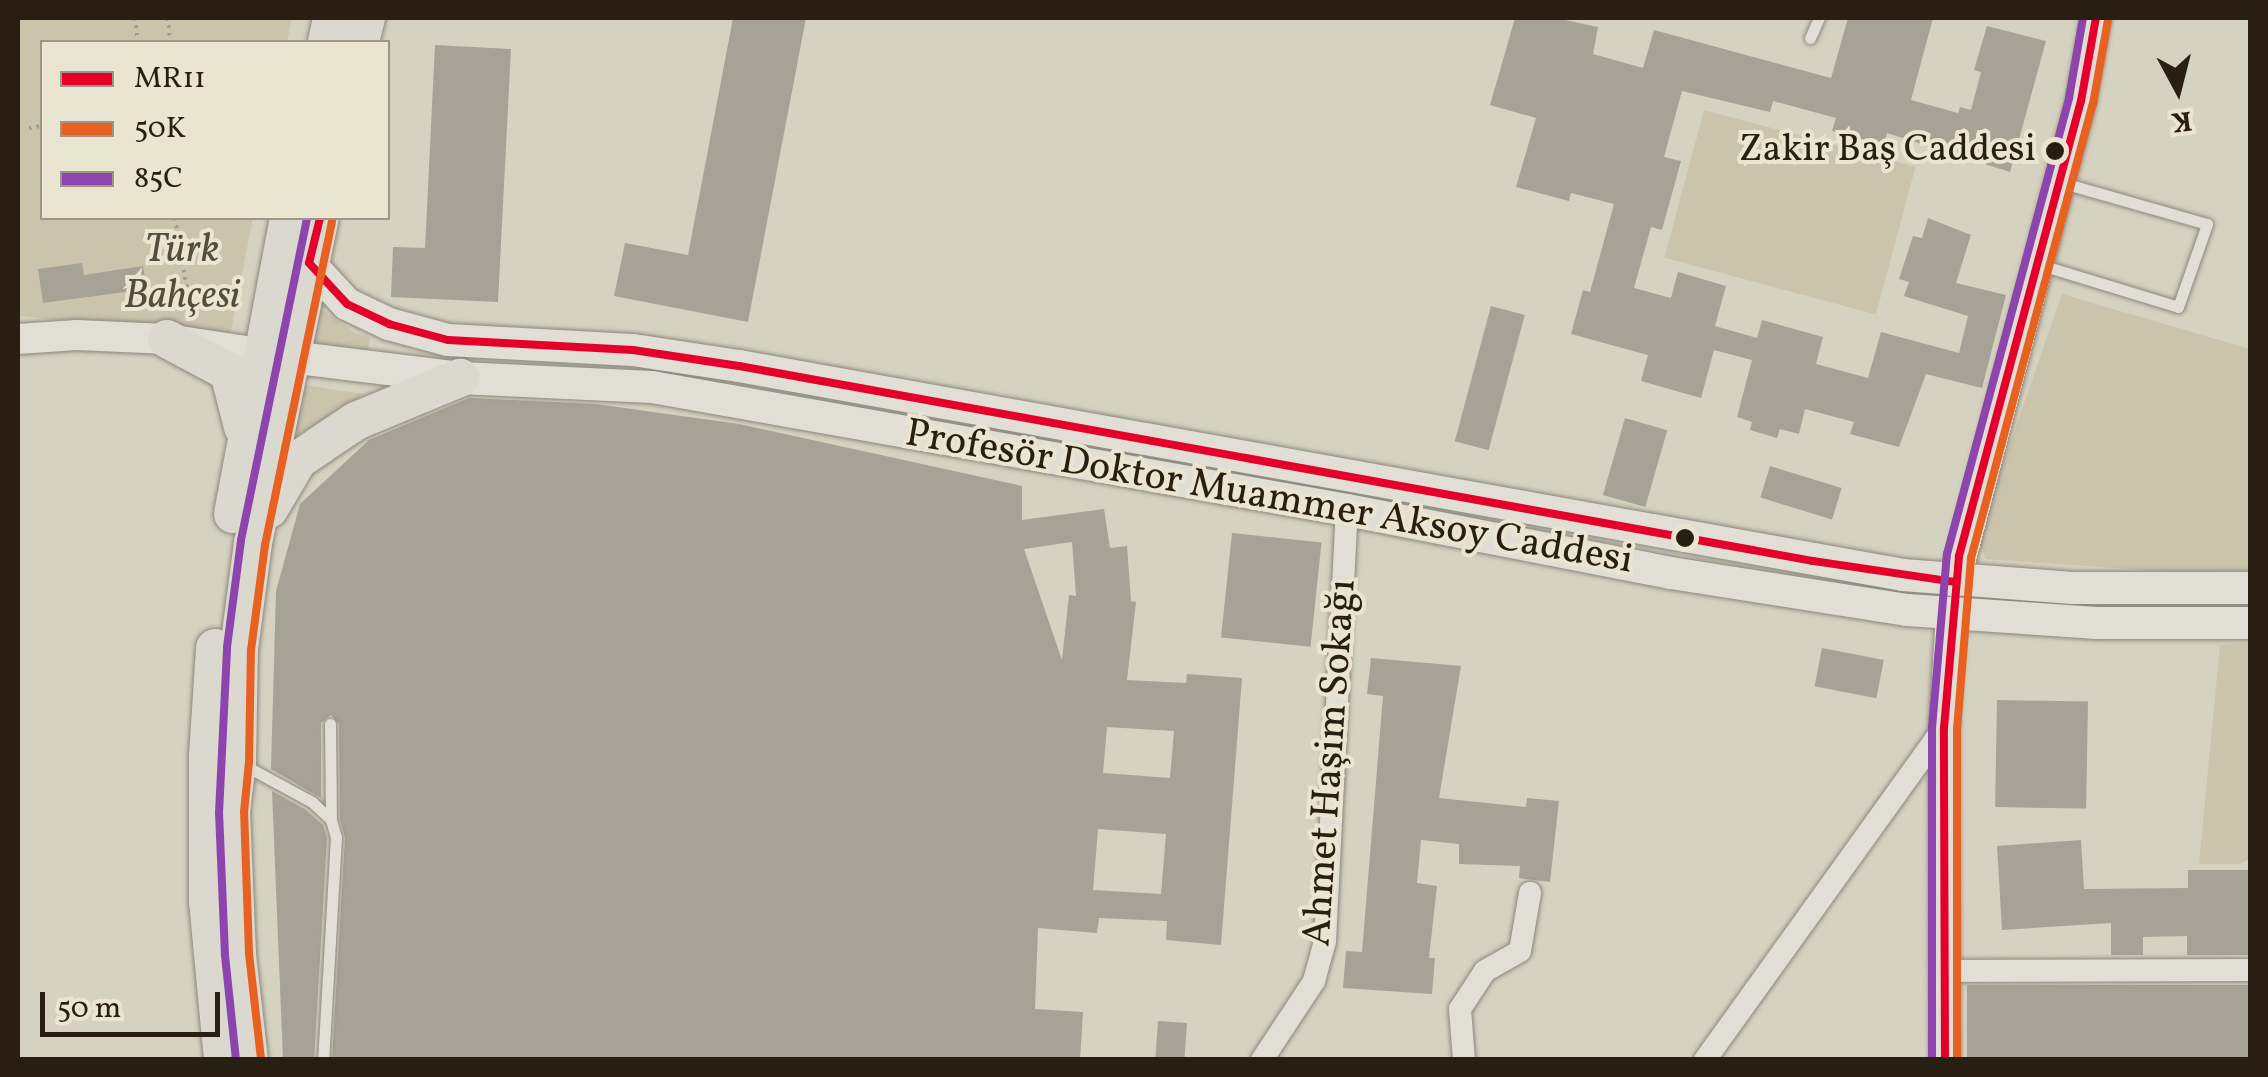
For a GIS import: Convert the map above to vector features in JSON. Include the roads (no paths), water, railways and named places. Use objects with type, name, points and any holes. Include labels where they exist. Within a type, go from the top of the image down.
[{"type":"main road","points":[[249,1060],[232,869],[231,812],[238,762],[239,649],[288,220]]},
{"type":"main road","points":[[223,1060],[210,949],[208,756],[218,623],[246,440],[309,263],[320,220]]},
{"type":"main road","name":"Profesör Doktor Muammer Aksoy Caddesi","points":[[309,263],[347,304],[389,324],[448,340],[633,350],[739,366],[1325,474],[1955,582],[2073,588],[2250,588]]},
{"type":"main road","points":[[181,341],[228,372],[246,440]]},
{"type":"main road","name":"Profesör Doktor Muammer Aksoy Caddesi","points":[[275,355],[460,378],[652,388],[1347,510],[1671,573],[1951,615],[2250,623]]},
{"type":"main road","points":[[253,543],[298,460],[356,421],[460,378]]},
{"type":"main road","points":[[1951,615],[1955,582]]},
{"type":"street","points":[[1955,582],[2059,182],[2096,18]]},
{"type":"street","points":[[18,339],[77,335],[181,341],[275,355]]},
{"type":"street","name":"Ahmet Haşim Sokağı","points":[[1262,1060],[1314,982],[1325,941],[1347,510]]},
{"type":"street","points":[[1945,1060],[1944,728],[1951,615]]},
{"type":"street","points":[[1706,1060],[1944,728]]},
{"type":"street","points":[[1464,1060],[1460,1009],[1484,972],[1520,951],[1530,893]]},
{"type":"street","points":[[1946,972],[2250,970]]},
{"type":"lane","points":[[1810,38],[1818,18]]},
{"type":"lane","points":[[2037,264],[2178,307],[2207,224],[2059,182]]},
{"type":"lane","points":[[323,1060],[336,837],[331,820],[330,724]]},
{"type":"lane","points":[[238,762],[312,802],[331,820]]},
{"type":"place","name":"Zakir Baş Caddesi","points":[[2055,151]]},
{"type":"park label","name":"Türk Bahçesi","points":[[182,274]]}]
